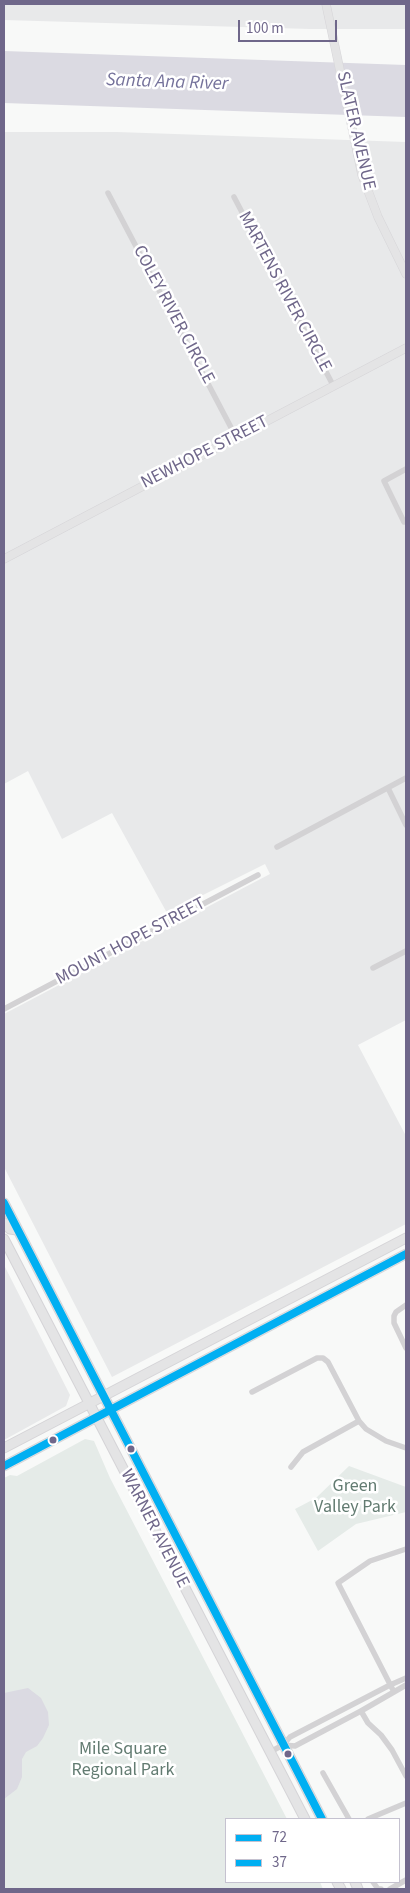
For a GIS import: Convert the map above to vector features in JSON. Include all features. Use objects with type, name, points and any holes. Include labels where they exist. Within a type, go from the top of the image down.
[{"type":"main road","name":"WARNER AVENUE","points":[[4,1203],[321,1818]]},
{"type":"main road","points":[[4,1223],[10,1229],[17,1230]]},
{"type":"main road","points":[[4,1448],[102,1395],[406,1238]]},
{"type":"main road","name":"WARNER AVENUE","points":[[4,1239],[304,1818]]},
{"type":"main road","points":[[4,1466],[406,1254]]},
{"type":"street","name":"SLATER AVENUE","points":[[326,4],[362,175],[378,217],[406,274]]},
{"type":"street","name":"COLEY RIVER CIRCLE","points":[[108,193],[236,436]]},
{"type":"street","name":"MARTENS RIVER CIRCLE","points":[[234,197],[334,387]]},
{"type":"street","name":"NEWHOPE STREET","points":[[4,559],[406,348]]},
{"type":"street","points":[[404,522],[384,481],[406,469]]},
{"type":"street","points":[[276,846],[406,778]]},
{"type":"street","points":[[388,788],[406,825]]},
{"type":"street","name":"MOUNT HOPE STREET","points":[[4,1009],[258,876]]},
{"type":"street","points":[[373,968],[406,951]]},
{"type":"street","points":[[406,1306],[400,1309],[394,1316],[396,1329],[406,1348]]},
{"type":"street","points":[[252,1392],[317,1358],[323,1358],[328,1362],[359,1421],[373,1434],[406,1448]]},
{"type":"street","points":[[290,1467],[303,1452],[359,1421]]},
{"type":"street","points":[[394,1692],[338,1583],[370,1561],[406,1549]]},
{"type":"street","points":[[270,1752],[284,1745],[290,1737],[390,1684],[406,1678]]},
{"type":"street","points":[[284,1745],[295,1746],[362,1711],[406,1685]]},
{"type":"street","points":[[362,1711],[368,1723],[381,1735],[392,1750],[406,1776]]},
{"type":"street","points":[[323,1773],[348,1818]]},
{"type":"street","points":[[370,1818],[406,1803]]},
{"type":"street","points":[[390,1889],[406,1880]]},
{"type":"shaded area","points":[[4,4],[406,4],[406,29],[310,29],[4,20]]},
{"type":"shaded area","points":[[4,132],[117,132],[406,142],[406,1020],[358,1045],[406,1136],[406,1224],[112,1377],[4,1167],[4,1014],[270,874],[265,864],[167,913],[112,813],[62,839],[28,771],[4,784]]},
{"type":"shaded area","points":[[4,1265],[70,1395],[66,1406],[4,1440]]},
{"type":"green space","name":"Mile Square Regional Park","points":[[85,1439],[94,1441],[110,1478],[286,1818],[225,1818],[225,1883],[320,1883],[323,1889],[4,1889],[4,1478],[10,1475],[17,1476]]},
{"type":"green space","name":"Green Valley Park","points":[[349,1466],[406,1487],[406,1512],[356,1524],[318,1551],[295,1509],[316,1498]]},
{"type":"water","name":"Santa Ana River","points":[[4,51],[406,65],[406,117],[4,103]]},
{"type":"water","points":[[28,1688],[41,1698],[48,1712],[49,1725],[37,1746],[26,1752],[22,1759],[22,1777],[17,1789],[4,1799],[4,1693]]},
{"type":"transit line","name":"72","points":[[4,1203],[321,1818]]},
{"type":"transit line","name":"37","points":[[4,1466],[406,1254]]}]
